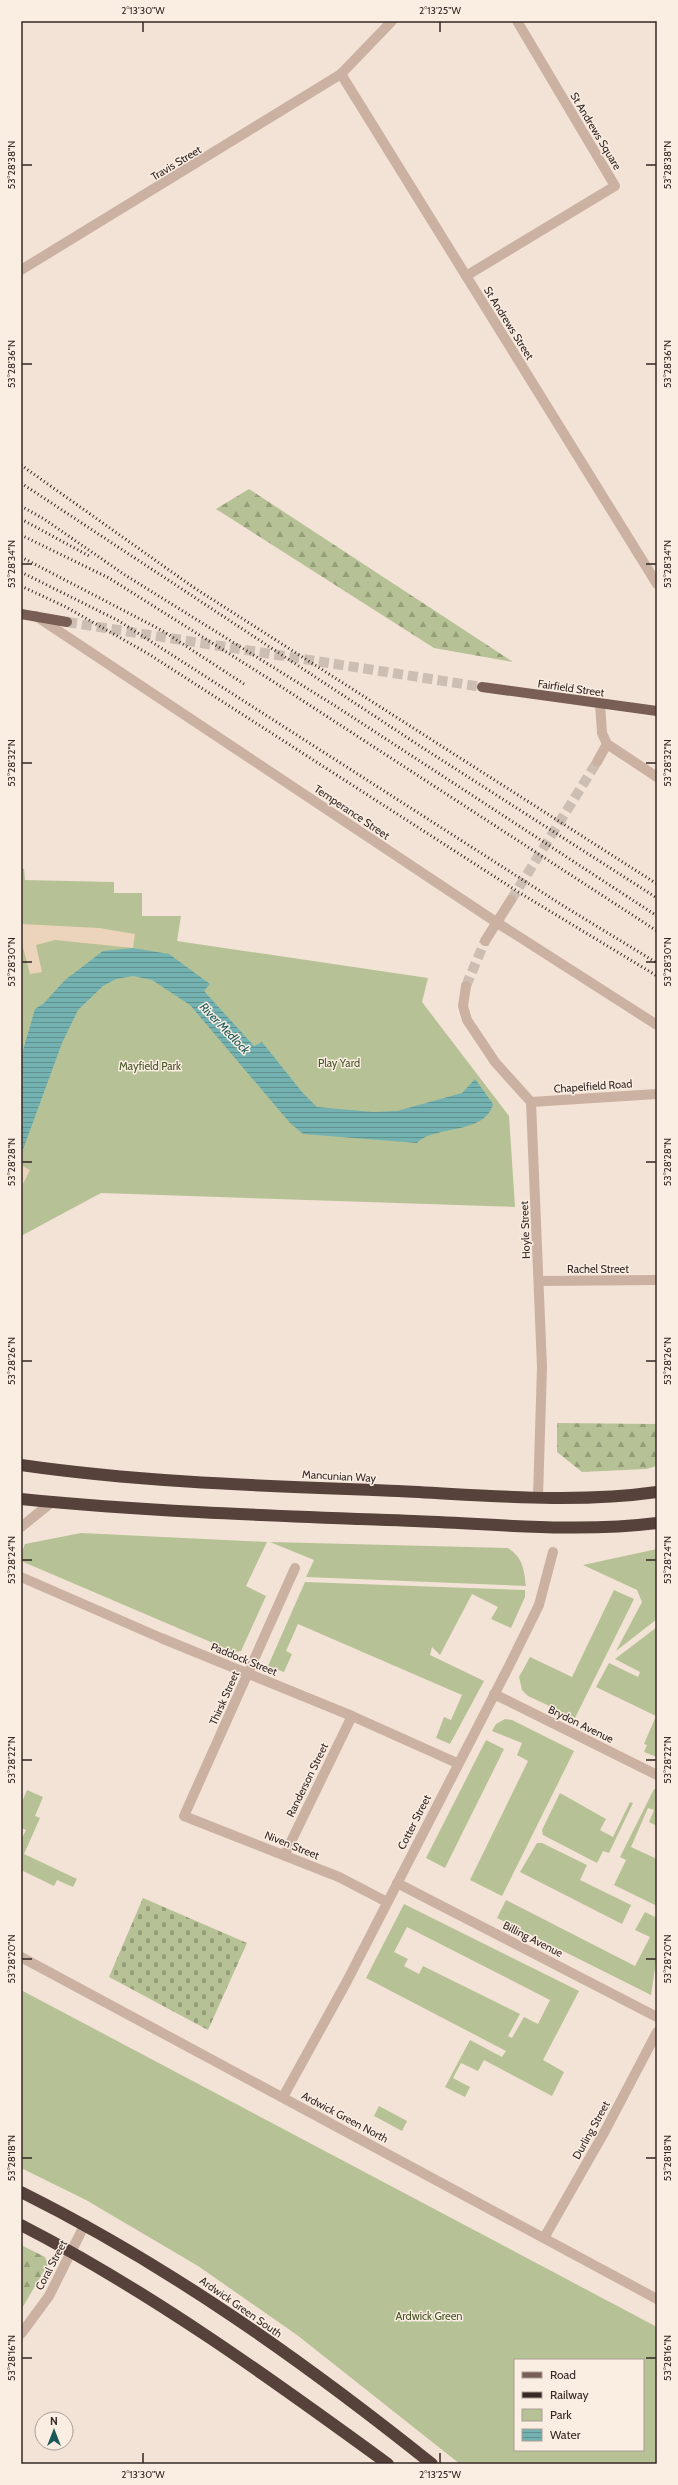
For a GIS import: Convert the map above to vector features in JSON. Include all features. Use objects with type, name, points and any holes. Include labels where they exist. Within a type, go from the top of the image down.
[{"type":"highway","name":"Mancunian Way","points":[[21,1465],[151,1480],[538,1497],[628,1496],[657,1492]]},
{"type":"highway","points":[[21,1499],[262,1515],[583,1528],[622,1528],[657,1523]]},
{"type":"highway","name":"Ardwick Green South","points":[[21,2192],[85,2224],[178,2279],[248,2327],[432,2464]]},
{"type":"highway","points":[[21,2225],[72,2251],[142,2291],[314,2410],[388,2464]]},
{"type":"main road","points":[[21,614],[67,622]]},
{"type":"main road","name":"Fairfield Street","points":[[482,687],[657,711]]},
{"type":"street","name":"Travis Street","points":[[21,270],[341,74],[392,21]]},
{"type":"street","name":"St Andrews Square","points":[[466,276],[615,186],[517,21]]},
{"type":"street","name":"St Andrews Street","points":[[341,74],[657,584]]},
{"type":"street","name":"Temperance Street","points":[[36,616],[496,922],[657,1026]]},
{"type":"street","points":[[600,704],[602,733],[608,744],[657,777]]},
{"type":"street","points":[[597,762],[608,744]]},
{"type":"street","points":[[485,941],[511,900]]},
{"type":"street","points":[[466,986],[463,1006],[467,1020],[495,1062],[531,1102]]},
{"type":"street","name":"Chapelfield Road","points":[[531,1102],[657,1094]]},
{"type":"street","name":"Hoyle Street","points":[[531,1102],[542,1368],[538,1497]]},
{"type":"street","name":"Rachel Street","points":[[539,1281],[657,1280]]},
{"type":"street","points":[[21,1527],[52,1502]]},
{"type":"street","name":"Cotter Street","points":[[283,2097],[346,1983],[539,1605],[553,1552]]},
{"type":"street","name":"Thirsk Street","points":[[184,1816],[295,1568]]},
{"type":"street","name":"Paddock Street","points":[[21,1578],[247,1674],[352,1716],[457,1763]]},
{"type":"street","name":"Brydon Avenue","points":[[494,1694],[657,1775]]},
{"type":"street","name":"Randerson Street","points":[[285,1854],[352,1716]]},
{"type":"street","name":"Niven Street","points":[[184,1816],[285,1854],[339,1877],[387,1902]]},
{"type":"street","name":"Billing Avenue","points":[[397,1883],[657,2017]]},
{"type":"street","name":"Ardwick Green North","points":[[21,1957],[657,2299]]},
{"type":"street","name":"Durling Street","points":[[544,2238],[605,2131],[657,2032]]},
{"type":"street","name":"Coral Street","points":[[21,2334],[49,2296],[85,2224]]},
{"type":"green space","points":[[249,489],[513,662],[434,648],[216,509]]},
{"type":"green space","name":"Mayfield Park","points":[[21,869],[24,869],[25,880],[114,882],[114,893],[142,893],[142,916],[181,916],[177,941],[428,978],[422,1002],[509,1116],[515,1207],[101,1193],[21,1236]]},
{"type":"green space","points":[[557,1423],[657,1424],[657,1466],[646,1469],[582,1472],[557,1452]]},
{"type":"green space","points":[[81,1533],[267,1542],[246,1586],[266,1596],[241,1651],[234,1652],[21,1561],[21,1554],[25,1544]]},
{"type":"green space","points":[[270,1542],[508,1548],[517,1556],[522,1564],[526,1586],[306,1577],[314,1560]]},
{"type":"green space","points":[[657,1549],[657,1619],[616,1651],[642,1602],[637,1590],[583,1565]]},
{"type":"green space","points":[[305,1582],[525,1590],[525,1597],[511,1628],[491,1619],[498,1607],[472,1594],[440,1655],[432,1647],[430,1655],[484,1681],[450,1744],[436,1738],[444,1717],[451,1720],[462,1695],[298,1624],[286,1651],[292,1654],[284,1672],[268,1666]]},
{"type":"green space","points":[[614,1590],[634,1599],[575,1718],[528,1696],[522,1690],[519,1677],[530,1657],[572,1677]]},
{"type":"green space","points":[[657,1627],[657,1757],[644,1752],[647,1745],[644,1744],[656,1716],[596,1687],[609,1663],[638,1677],[640,1672],[615,1659]]},
{"type":"green space","points":[[505,1719],[512,1720],[574,1751],[502,1896],[470,1880],[528,1761],[517,1755],[522,1743],[492,1731],[496,1724]]},
{"type":"green space","points":[[486,1740],[504,1749],[445,1868],[426,1858]]},
{"type":"green space","points":[[654,1789],[657,1790],[657,1826],[649,1822],[654,1810],[648,1808],[631,1847],[657,1859],[657,1906],[614,1885],[626,1860],[620,1857]]},
{"type":"green space","points":[[27,1790],[43,1797],[35,1816],[40,1818],[24,1854],[77,1879],[73,1887],[57,1880],[54,1886],[21,1870],[21,1840],[26,1830],[21,1828],[21,1804]]},
{"type":"green space","points":[[560,1793],[606,1819],[600,1830],[613,1837],[630,1802],[633,1803],[609,1853],[603,1851],[597,1863],[543,1835],[542,1830]]},
{"type":"green space","points":[[537,1843],[542,1843],[587,1865],[580,1880],[631,1905],[622,1924],[520,1872]]},
{"type":"green space","points":[[143,1898],[247,1943],[208,2030],[109,1977]]},
{"type":"green space","points":[[506,1900],[635,1966],[650,1937],[635,1930],[645,1912],[657,1918],[657,1955],[651,1995],[497,1918]]},
{"type":"green space","points":[[404,1904],[579,1991],[543,2060],[564,2072],[552,2096],[484,2060],[478,2071],[461,2063],[453,2078],[470,2087],[465,2097],[445,2087],[470,2040],[502,2057],[506,2051],[366,1978]],"holes":[[[407,1927],[550,2000],[538,2024],[524,2017],[512,2038],[508,2036],[520,2014],[423,1966],[419,1974],[404,1966],[408,1959],[394,1952]]]},
{"type":"green space","name":"Ardwick Green","points":[[21,1990],[657,2327],[657,2464],[460,2464],[297,2335],[198,2266],[86,2200],[21,2168]]},
{"type":"green space","points":[[379,2106],[407,2121],[402,2131],[374,2116]]},
{"type":"green space","points":[[21,2245],[45,2257],[48,2264],[21,2310]]},
{"type":"shaded area","points":[[21,924],[99,928],[135,934],[133,948],[55,940],[36,945],[42,972],[30,974],[21,940]]},
{"type":"shaded area","points":[[21,1165],[30,1170],[21,1188]]},
{"type":"water","name":"River Medlock","points":[[133,948],[169,954],[210,984],[204,991],[254,1046],[262,1042],[302,1092],[317,1107],[373,1112],[397,1111],[462,1093],[475,1079],[493,1104],[488,1114],[480,1121],[425,1137],[417,1143],[303,1134],[290,1123],[190,1005],[152,980],[133,976],[116,979],[103,986],[78,1010],[62,1043],[21,1155],[21,1057],[35,1009],[44,1003],[65,980],[103,951]]},
{"type":"tunnel","points":[[67,622],[482,687]]},
{"type":"tunnel","points":[[511,900],[597,762]]},
{"type":"tunnel","points":[[466,986],[485,941]]},
{"type":"railway","points":[[21,465],[193,587],[657,884]]},
{"type":"railway","points":[[21,483],[423,748],[657,898]]},
{"type":"railway","points":[[21,506],[44,519],[125,575],[337,707],[657,916]]},
{"type":"railway","points":[[21,519],[91,557]]},
{"type":"railway","points":[[21,535],[109,578],[274,682],[657,931]]},
{"type":"railway","points":[[21,557],[163,631],[244,684]]},
{"type":"railway","points":[[21,572],[119,621],[562,905],[657,963]]},
{"type":"railway","points":[[21,586],[66,607],[147,653],[520,893],[657,976]]},
{"type":"park label","name":"Play Yard","points":[[339,1063]]}]
